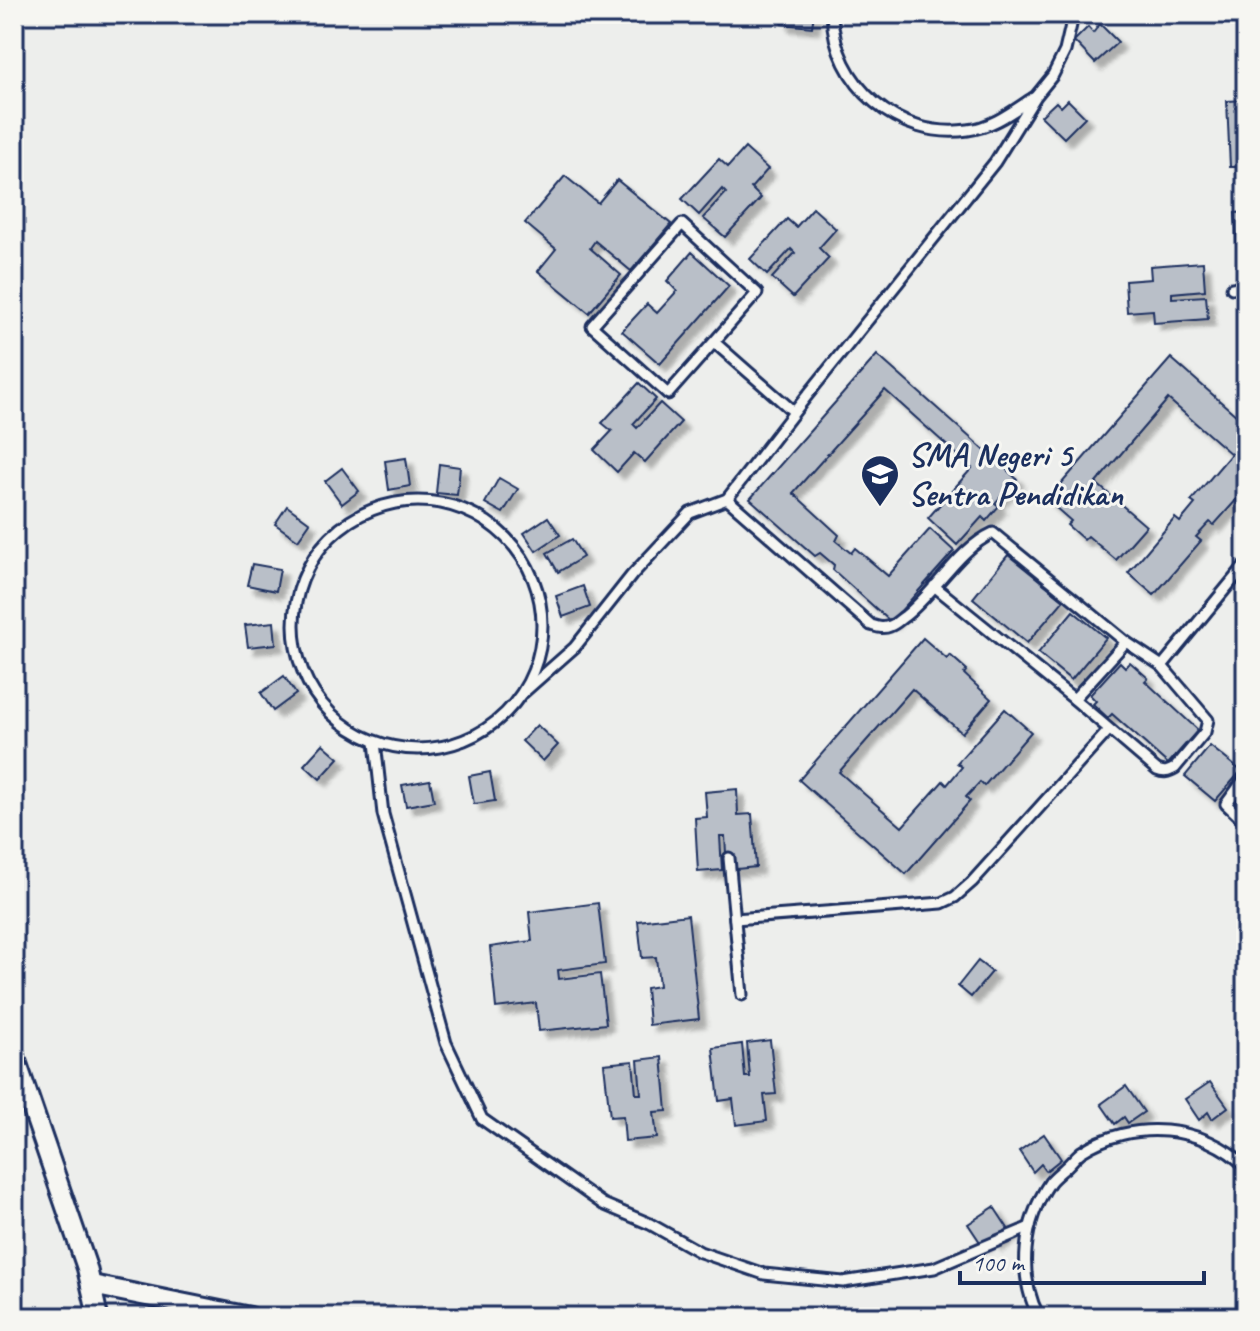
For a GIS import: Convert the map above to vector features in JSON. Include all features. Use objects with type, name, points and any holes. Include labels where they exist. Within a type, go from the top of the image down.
[{"type":"street","points":[[14,1055],[87,1268],[98,1317]]},
{"type":"street","points":[[92,1285],[250,1317]]},
{"type":"lane","points":[[832,14],[835,42],[844,66],[875,105],[896,118],[919,127],[944,131],[969,130],[993,124],[1036,96]]},
{"type":"lane","points":[[523,693],[540,654],[543,612],[532,572],[508,537],[475,513],[436,501],[395,502],[358,516],[326,541],[304,575],[294,615],[297,655],[313,692],[339,722],[375,742],[416,750],[457,743],[494,724],[523,693],[575,647],[632,575],[690,513],[727,499],[995,162],[1036,96],[1053,75],[1065,51],[1071,14]]},
{"type":"lane","points":[[682,224],[757,293],[714,342],[668,394],[592,326],[682,224]]},
{"type":"lane","points":[[1232,288],[1246,286]]},
{"type":"lane","points":[[714,342],[794,412]]},
{"type":"lane","points":[[727,499],[871,625],[881,628],[893,626],[915,608],[934,586],[979,539],[993,533],[1126,642],[1162,666],[1208,720],[1205,732],[1175,768],[1162,772],[934,586]]},
{"type":"lane","points":[[1162,666],[1246,564]]},
{"type":"lane","points":[[1074,699],[1126,642]]},
{"type":"lane","points":[[735,919],[942,903],[955,897],[1109,730]]},
{"type":"lane","points":[[375,742],[383,814],[446,1043],[482,1119],[603,1204],[650,1224],[700,1252],[764,1274],[843,1282],[934,1268],[1030,1227]]},
{"type":"lane","points":[[1246,784],[1243,781],[1226,804],[1246,823]]},
{"type":"lane","points":[[729,858],[742,995]]},
{"type":"lane","points":[[1039,1317],[1031,1301],[1024,1260],[1031,1219],[1051,1182],[1081,1153],[1119,1135],[1160,1129],[1200,1137],[1237,1158],[1246,1167]]},
{"type":"lane","points":[[1237,1158],[1246,1150]]},
{"type":"building","points":[[783,14],[814,14],[812,27],[782,24]]},
{"type":"building","points":[[1100,24],[1118,42],[1095,63],[1074,41],[1088,27],[1093,33]]},
{"type":"building","points":[[1068,100],[1085,117],[1064,138],[1041,116],[1056,102],[1061,107]]},
{"type":"building","points":[[1246,100],[1246,167],[1230,167],[1227,101]]},
{"type":"building","points":[[745,148],[768,169],[751,188],[761,198],[725,237],[703,218],[726,193],[722,189],[699,215],[682,199],[719,159],[728,167]]},
{"type":"building","points":[[565,176],[598,203],[617,180],[671,224],[631,271],[595,241],[590,248],[621,275],[589,313],[538,271],[556,249],[525,223]]},
{"type":"building","points":[[813,208],[836,229],[819,248],[829,258],[793,297],[772,278],[795,253],[791,249],[767,275],[750,259],[787,219],[796,227]]},
{"type":"building","points":[[1246,212],[1246,262],[1238,263],[1235,213]]},
{"type":"building","points":[[692,252],[729,286],[660,364],[622,331],[647,304],[657,313],[677,291],[667,281]]},
{"type":"building","points":[[1203,262],[1205,290],[1172,293],[1172,298],[1206,296],[1208,319],[1154,323],[1153,310],[1127,312],[1125,281],[1151,279],[1150,266]]},
{"type":"building","points":[[877,355],[1017,479],[995,503],[999,506],[986,521],[982,517],[957,545],[928,518],[972,468],[885,390],[793,493],[839,535],[836,541],[851,553],[855,548],[888,576],[930,529],[954,551],[891,622],[833,570],[834,565],[820,553],[815,556],[750,499]]},
{"type":"building","points":[[1171,358],[1246,424],[1246,489],[1214,525],[1210,522],[1196,537],[1201,541],[1154,595],[1128,573],[1175,518],[1180,522],[1195,504],[1191,501],[1231,454],[1168,399],[1096,483],[1146,526],[1116,560],[1088,536],[1084,540],[1067,525],[1071,521],[1047,500]]},
{"type":"building","points":[[639,383],[656,399],[633,424],[637,428],[660,403],[681,422],[645,462],[634,453],[617,472],[594,450],[612,431],[602,423]]},
{"type":"building","points":[[406,458],[410,486],[389,490],[385,461]]},
{"type":"building","points":[[439,464],[460,467],[457,495],[436,493]]},
{"type":"building","points":[[342,468],[359,491],[342,504],[325,481]]},
{"type":"building","points":[[499,478],[518,489],[503,513],[485,503]]},
{"type":"building","points":[[287,506],[310,523],[298,540],[275,524]]},
{"type":"building","points":[[548,517],[560,535],[536,551],[524,533]]},
{"type":"building","points":[[572,539],[583,557],[558,572],[547,553]]},
{"type":"building","points":[[1008,555],[1064,600],[1027,643],[973,598]]},
{"type":"building","points":[[252,564],[280,569],[276,591],[247,585]]},
{"type":"building","points":[[583,586],[590,607],[563,617],[556,596]]},
{"type":"building","points":[[1073,611],[1106,638],[1071,680],[1038,653]]},
{"type":"building","points":[[274,622],[276,644],[248,647],[245,625]]},
{"type":"building","points":[[923,638],[947,659],[950,655],[967,670],[964,674],[991,699],[962,733],[912,689],[839,772],[902,827],[943,781],[947,785],[962,767],[957,763],[1005,709],[1031,732],[984,786],[980,782],[966,797],[970,801],[906,874],[799,780]]},
{"type":"building","points":[[1120,662],[1125,667],[1130,662],[1148,678],[1145,681],[1198,730],[1168,764],[1112,714],[1108,718],[1093,704],[1096,701],[1090,695]]},
{"type":"building","points":[[284,676],[296,694],[273,711],[261,693]]},
{"type":"building","points":[[537,725],[558,745],[543,761],[522,741]]},
{"type":"building","points":[[323,744],[339,758],[320,779],[304,765]]},
{"type":"building","points":[[1210,746],[1241,771],[1215,801],[1185,776]]},
{"type":"building","points":[[490,772],[495,801],[474,804],[469,776]]},
{"type":"building","points":[[430,780],[434,801],[406,806],[402,785]]},
{"type":"building","points":[[737,789],[738,815],[752,814],[756,867],[727,870],[725,836],[720,836],[722,870],[698,872],[695,818],[707,817],[705,792]]},
{"type":"building","points":[[598,903],[605,964],[558,970],[559,979],[600,974],[606,1024],[539,1031],[536,1003],[496,1008],[490,947],[532,941],[529,912]]},
{"type":"building","points":[[688,915],[699,1019],[649,1025],[646,988],[659,986],[656,957],[642,958],[638,921]]},
{"type":"building","points":[[978,961],[992,972],[971,997],[958,986]]},
{"type":"building","points":[[770,1040],[776,1094],[764,1095],[767,1121],[736,1125],[733,1099],[719,1101],[713,1048],[742,1044],[745,1077],[750,1077],[747,1043]]},
{"type":"building","points":[[662,1057],[667,1111],[654,1112],[657,1138],[625,1141],[623,1116],[610,1117],[604,1064],[633,1061],[636,1094],[641,1094],[638,1060]]},
{"type":"building","points":[[1210,1082],[1228,1107],[1212,1119],[1208,1112],[1199,1120],[1185,1099]]},
{"type":"building","points":[[1126,1086],[1144,1112],[1128,1123],[1124,1117],[1115,1124],[1101,1104]]},
{"type":"building","points":[[1044,1134],[1061,1159],[1046,1171],[1041,1164],[1033,1172],[1019,1151]]},
{"type":"building","points":[[994,1207],[1011,1233],[995,1244],[991,1238],[982,1245],[968,1224]]},
{"type":"place","name":"SMA Negeri 5 Sentra Pendidikan","points":[[880,508]]}]
